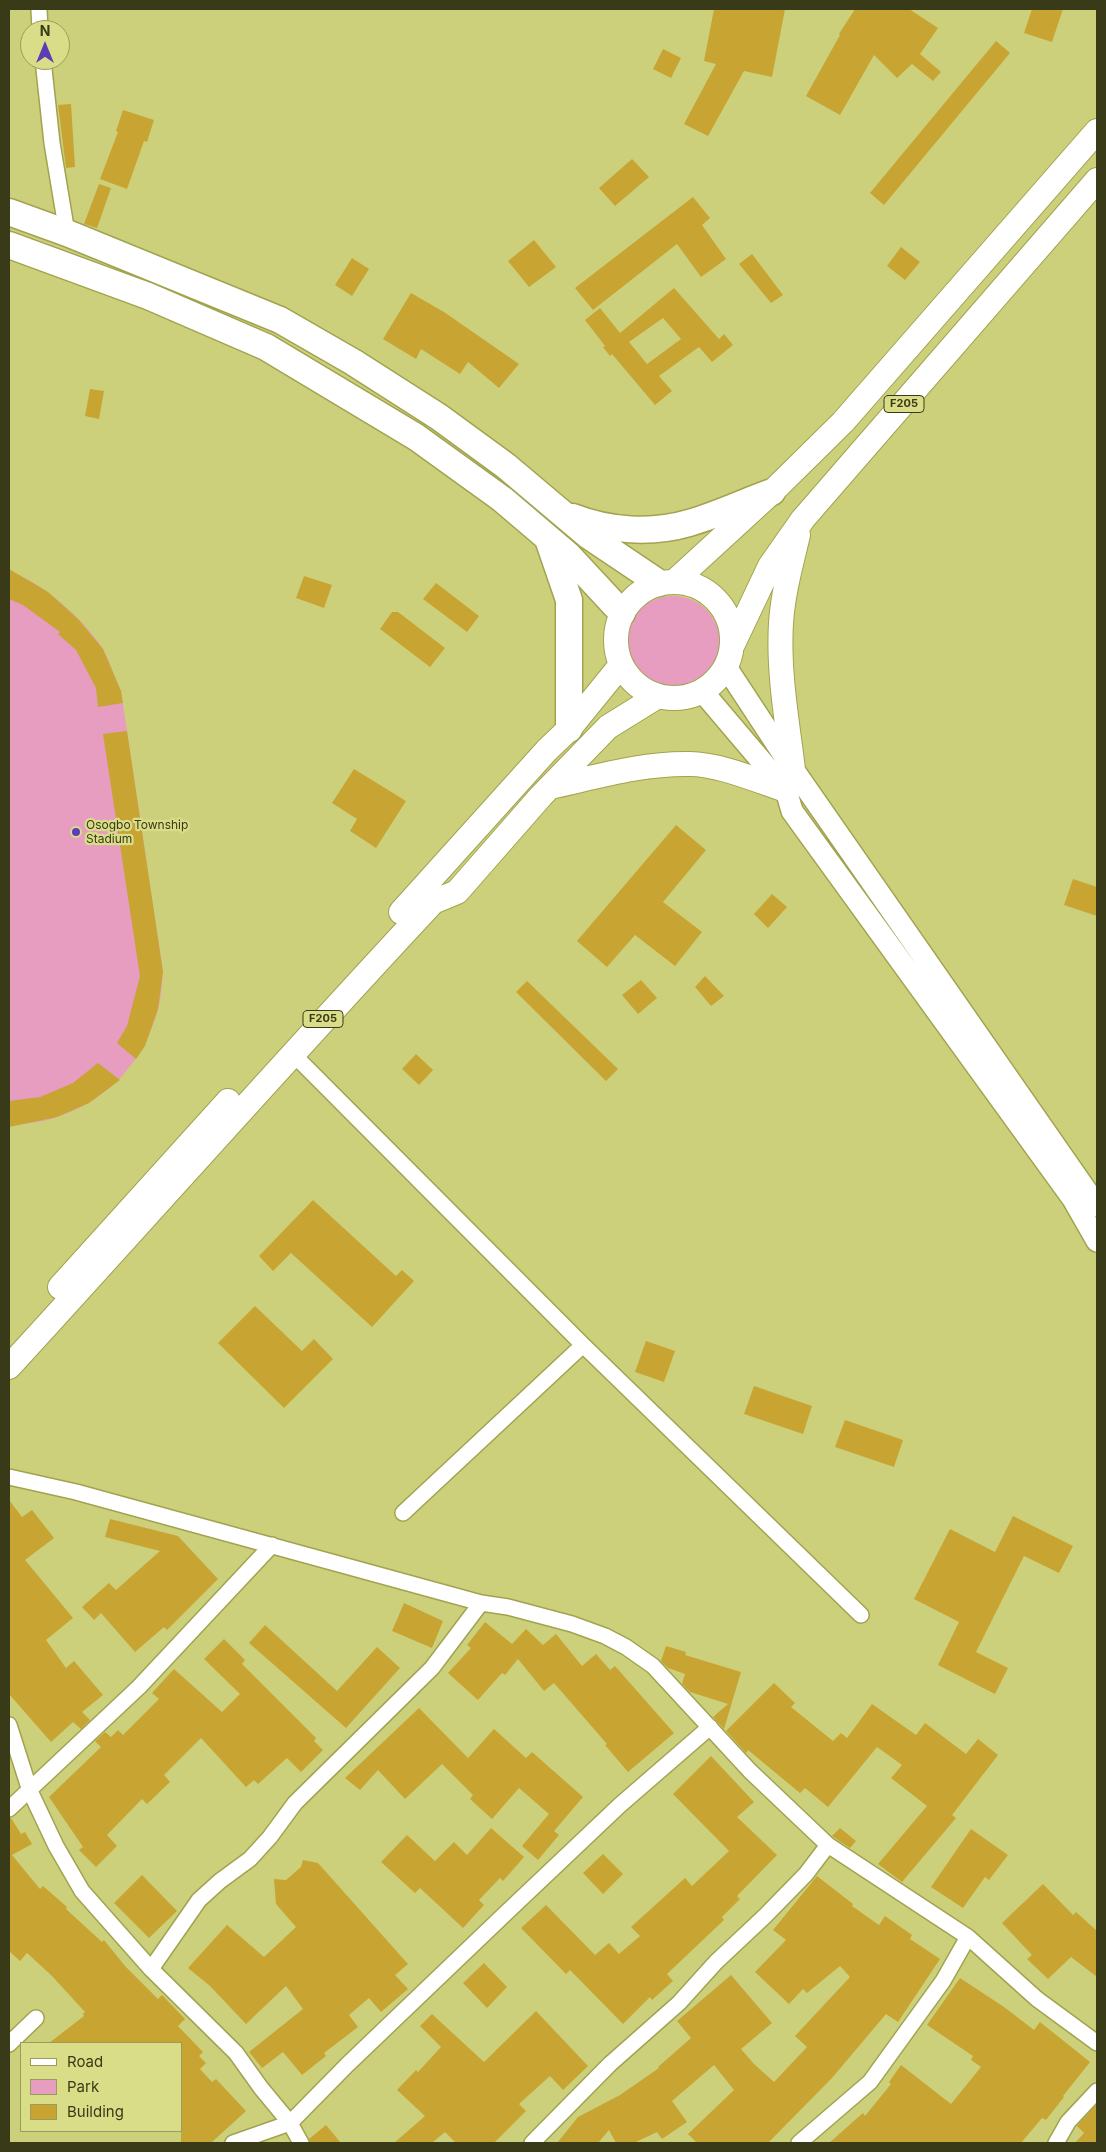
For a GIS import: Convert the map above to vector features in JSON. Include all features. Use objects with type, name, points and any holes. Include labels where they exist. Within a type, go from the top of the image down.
[{"type":"highway","points":[[9,212],[67,233],[280,320],[353,362],[439,417],[506,466],[589,536],[667,582]]},
{"type":"highway","points":[[9,245],[148,296],[266,347],[416,437],[502,499],[570,556],[622,613]]},
{"type":"highway","points":[[560,512],[584,522],[625,530],[667,527],[689,523],[772,492]]},
{"type":"highway","points":[[548,539],[570,600],[569,730]]},
{"type":"main road","name":"F205","points":[[1097,131],[844,422],[772,492],[667,582],[644,590],[631,600],[622,613],[615,639],[621,665],[630,679],[643,689],[658,696],[673,698],[688,697],[702,691],[716,681],[726,667],[733,644],[770,566],[803,519],[1097,180]]},
{"type":"main road","points":[[803,519],[788,572],[781,623],[782,685],[792,811],[1073,1199],[1097,1241]]},
{"type":"main road","name":"F205","points":[[667,582],[694,585],[710,594],[723,608],[731,625],[733,644]]},
{"type":"main road","name":"F205","points":[[9,1344],[547,750],[569,730],[621,665]]},
{"type":"main road","points":[[726,667],[790,780],[1097,1206]]},
{"type":"main road","points":[[702,691],[790,780]]},
{"type":"main road","name":"F205","points":[[9,1367],[292,1054],[433,902],[457,892],[550,787],[608,727],[658,696]]},
{"type":"main road","points":[[550,787],[642,767],[691,764],[729,772],[790,780]]},
{"type":"street","points":[[44,70],[52,143],[67,233]]},
{"type":"street","points":[[292,1054],[583,1345],[861,1615]]},
{"type":"street","points":[[403,1513],[583,1345]]},
{"type":"street","points":[[9,1476],[76,1492],[480,1603],[508,1607],[572,1624],[605,1636],[626,1647],[653,1666],[750,1771],[828,1845],[968,1937],[1037,1999],[1097,2042]]},
{"type":"street","points":[[9,1809],[139,1687],[272,1545]]},
{"type":"street","points":[[151,1969],[199,1900],[220,1881],[250,1859],[270,1837],[295,1803],[432,1668],[480,1603]]},
{"type":"street","points":[[9,1725],[30,1791],[56,1846],[82,1892],[151,1969],[236,2053],[290,2123],[301,2143]]},
{"type":"street","points":[[233,2143],[290,2123],[347,2065],[500,1918],[620,1805],[710,1727]]},
{"type":"street","points":[[532,2143],[610,2064],[679,2003],[716,1962],[806,1874],[828,1845]]},
{"type":"street","points":[[800,2143],[870,2082],[943,1981],[968,1937]]},
{"type":"street","points":[[9,2044],[36,2018]]},
{"type":"street","points":[[1056,2143],[1068,2122],[1097,2091]]},
{"type":"green space","name":"Osogbo Township Stadium","points":[[9,572],[21,576],[48,592],[86,627],[103,649],[121,691],[163,972],[158,1010],[151,1029],[133,1062],[121,1077],[93,1100],[76,1110],[47,1120],[16,1125],[9,1125]]},
{"type":"green space","points":[[673,596],[691,599],[707,609],[717,625],[720,643],[717,661],[707,677],[691,687],[673,690],[655,687],[639,677],[629,661],[626,643],[629,625],[639,609],[655,599]]},
{"type":"building","points":[[714,9],[785,9],[772,77],[744,71],[708,136],[684,124],[716,64],[704,61]]},
{"type":"building","points":[[855,9],[909,9],[938,28],[920,54],[941,72],[933,81],[912,64],[897,78],[874,55],[840,115],[806,96],[839,34]]},
{"type":"building","points":[[1032,9],[1063,9],[1052,42],[1024,33]]},
{"type":"building","points":[[996,41],[1010,53],[884,205],[870,193]]},
{"type":"building","points":[[663,49],[681,58],[671,78],[653,69]]},
{"type":"building","points":[[71,104],[75,167],[66,168],[58,105]]},
{"type":"building","points":[[123,110],[154,120],[147,142],[144,141],[127,189],[100,179],[118,132],[116,131]]},
{"type":"building","points":[[632,159],[649,177],[615,206],[599,188]]},
{"type":"building","points":[[99,184],[111,188],[97,228],[84,224]]},
{"type":"building","points":[[693,197],[710,218],[702,225],[726,259],[701,277],[677,244],[593,310],[575,288]]},
{"type":"building","points":[[534,240],[556,267],[529,287],[508,261]]},
{"type":"building","points":[[901,247],[920,262],[905,280],[887,266]]},
{"type":"building","points":[[752,254],[783,295],[771,303],[739,264]]},
{"type":"building","points":[[352,258],[369,269],[352,296],[335,285]]},
{"type":"building","points":[[674,288],[719,339],[724,334],[733,345],[712,362],[699,347],[659,376],[672,391],[655,405],[612,354],[610,356],[603,347],[605,346],[585,320],[600,308],[620,333]],"holes":[[[663,318],[681,339],[647,364],[629,342]]]},
{"type":"building","points":[[411,293],[444,312],[519,364],[499,388],[468,362],[460,374],[421,349],[416,359],[383,339]]},
{"type":"building","points":[[90,389],[104,391],[99,419],[85,416]]},
{"type":"building","points":[[9,569],[48,592],[78,619],[103,649],[121,691],[123,703],[98,707],[96,688],[76,650],[58,634],[60,632],[23,605],[9,599]]},
{"type":"building","points":[[304,576],[332,585],[324,608],[296,598]]},
{"type":"building","points":[[436,583],[479,616],[467,632],[423,599]]},
{"type":"building","points":[[392,612],[398,612],[445,648],[430,667],[380,629]]},
{"type":"building","points":[[127,731],[163,972],[158,1009],[145,1046],[136,1059],[117,1043],[127,1026],[140,976],[103,734]]},
{"type":"building","points":[[354,769],[406,801],[376,848],[350,831],[357,819],[332,803]]},
{"type":"building","points":[[676,825],[706,850],[663,902],[702,932],[675,966],[635,935],[607,967],[577,941]]},
{"type":"building","points":[[1073,879],[1097,887],[1097,916],[1064,905]]},
{"type":"building","points":[[772,894],[787,907],[768,928],[754,914]]},
{"type":"building","points":[[705,976],[724,996],[711,1006],[695,987]]},
{"type":"building","points":[[641,980],[657,998],[638,1014],[622,995]]},
{"type":"building","points":[[527,981],[618,1069],[606,1081],[516,992]]},
{"type":"building","points":[[416,1054],[433,1070],[419,1085],[402,1069]]},
{"type":"building","points":[[98,1063],[120,1080],[89,1103],[57,1117],[9,1127],[9,1101],[40,1097],[73,1083]]},
{"type":"building","points":[[313,1200],[396,1276],[402,1270],[414,1281],[372,1327],[291,1253],[273,1271],[259,1256]]},
{"type":"building","points":[[255,1306],[302,1351],[314,1339],[333,1359],[284,1408],[218,1343]]},
{"type":"building","points":[[646,1341],[675,1351],[664,1382],[635,1372]]},
{"type":"building","points":[[754,1386],[812,1406],[803,1434],[744,1414]]},
{"type":"building","points":[[845,1420],[903,1440],[894,1467],[835,1447]]},
{"type":"building","points":[[9,1500],[22,1517],[32,1510],[54,1538],[25,1560],[73,1618],[46,1640],[66,1668],[74,1661],[103,1695],[82,1712],[90,1720],[81,1729],[73,1722],[51,1742],[9,1694]]},
{"type":"building","points":[[1013,1516],[1073,1546],[1059,1573],[1024,1556],[976,1652],[1008,1668],[995,1694],[938,1665],[959,1622],[914,1599],[950,1529],[995,1552]]},
{"type":"building","points":[[110,1519],[178,1536],[218,1579],[167,1630],[164,1627],[135,1652],[101,1613],[94,1620],[82,1607],[109,1583],[116,1590],[160,1551],[105,1537]]},
{"type":"building","points":[[404,1603],[443,1621],[432,1648],[392,1631]]},
{"type":"building","points":[[485,1622],[512,1644],[526,1629],[543,1645],[556,1634],[582,1666],[596,1654],[610,1670],[615,1666],[674,1733],[628,1772],[605,1745],[607,1744],[554,1683],[544,1691],[518,1659],[505,1675],[502,1673],[478,1700],[448,1673],[471,1648],[467,1645]]},
{"type":"building","points":[[265,1625],[337,1691],[377,1647],[400,1668],[346,1728],[249,1643]]},
{"type":"building","points":[[224,1639],[245,1660],[242,1664],[316,1738],[314,1741],[323,1750],[301,1772],[287,1758],[258,1784],[254,1780],[246,1787],[201,1738],[164,1775],[170,1782],[147,1804],[142,1799],[107,1835],[117,1846],[96,1867],[79,1850],[83,1847],[49,1797],[101,1747],[95,1741],[105,1732],[111,1737],[118,1730],[123,1735],[159,1699],[152,1693],[174,1669],[222,1712],[240,1694],[204,1659]]},
{"type":"building","points":[[666,1646],[686,1652],[685,1655],[741,1672],[724,1729],[713,1717],[728,1704],[690,1692],[682,1684],[685,1674],[668,1668],[661,1661]]},
{"type":"building","points":[[774,1683],[795,1703],[791,1707],[833,1741],[841,1733],[847,1738],[872,1704],[916,1735],[925,1723],[966,1754],[978,1739],[998,1755],[952,1815],[956,1818],[902,1882],[878,1864],[927,1806],[891,1778],[902,1765],[877,1747],[828,1807],[805,1788],[800,1793],[748,1750],[746,1753],[726,1731]]},
{"type":"building","points":[[419,1708],[468,1758],[494,1729],[526,1758],[532,1752],[583,1797],[554,1831],[559,1835],[538,1860],[522,1846],[549,1814],[519,1788],[492,1819],[470,1799],[473,1795],[442,1764],[405,1799],[378,1770],[360,1790],[345,1778]]},
{"type":"building","points":[[711,1756],[754,1802],[737,1817],[777,1855],[737,1896],[740,1899],[722,1917],[724,1920],[667,1974],[673,1981],[652,2000],[650,1997],[623,2024],[570,1970],[566,1974],[521,1928],[546,1905],[595,1955],[609,1943],[619,1954],[640,1936],[631,1927],[685,1878],[692,1886],[729,1851],[673,1794]]},
{"type":"building","points":[[9,1818],[11,1818],[21,1834],[25,1832],[32,1844],[12,1855],[40,1889],[43,1886],[102,1942],[104,1940],[125,1966],[158,1999],[162,1995],[185,2019],[178,2026],[203,2052],[199,2056],[206,2063],[200,2069],[212,2082],[216,2079],[246,2111],[211,2143],[181,2143],[182,2042],[50,2042],[84,2016],[85,2012],[52,1976],[27,1953],[20,1961],[9,1951]]},
{"type":"building","points":[[491,1828],[524,1857],[503,1881],[500,1878],[479,1900],[484,1905],[463,1928],[420,1888],[415,1893],[381,1862],[407,1835],[435,1861],[454,1842],[467,1855]]},
{"type":"building","points":[[840,1828],[856,1841],[850,1848],[832,1836]]},
{"type":"building","points":[[971,1829],[1008,1855],[989,1880],[985,1877],[963,1908],[931,1887]]},
{"type":"building","points":[[603,1854],[623,1874],[603,1894],[583,1873]]},
{"type":"building","points":[[303,1860],[318,1863],[408,1964],[395,1975],[408,1989],[381,2012],[369,1998],[349,2015],[358,2027],[324,2053],[326,2056],[302,2075],[283,2052],[262,2068],[249,2052],[303,2009],[286,1986],[246,2024],[210,1986],[188,1968],[227,1925],[264,1957],[296,1927],[276,1904],[274,1879],[286,1880],[301,1867]]},
{"type":"building","points":[[142,1875],[177,1911],[149,1938],[114,1903]]},
{"type":"building","points":[[817,1876],[853,1904],[852,1906],[879,1925],[885,1916],[912,1935],[910,1939],[940,1959],[898,2022],[886,2014],[832,2078],[768,2143],[697,2143],[688,2134],[734,2090],[714,2065],[672,2101],[687,2122],[662,2139],[657,2132],[634,2143],[616,2143],[609,2130],[598,2143],[557,2143],[578,2117],[620,2095],[659,2068],[691,2038],[677,2021],[731,1975],[772,2023],[741,2049],[774,2082],[807,2047],[795,2036],[850,1977],[840,1966],[807,1993],[803,1989],[789,2004],[755,1972],[786,1940],[773,1930]]},
{"type":"building","points":[[1043,1884],[1073,1915],[1076,1912],[1097,1931],[1097,1977],[1071,1957],[1048,1979],[1027,1959],[1032,1955],[1002,1923]]},
{"type":"building","points":[[484,1963],[507,1987],[487,2008],[463,1983]]},
{"type":"building","points":[[960,1978],[1004,2007],[1034,2030],[1040,2022],[1090,2062],[1046,2120],[1042,2118],[1021,2143],[829,2143],[863,2113],[865,2116],[891,2084],[889,2082],[901,2065],[951,2104],[981,2067],[971,2060],[973,2056],[927,2025]]},
{"type":"building","points":[[536,2011],[588,2066],[563,2090],[550,2076],[519,2104],[526,2111],[494,2143],[456,2143],[445,2132],[432,2143],[394,2143],[425,2116],[397,2090],[416,2070],[418,2072],[441,2047],[420,2026],[432,2014],[484,2062]]},
{"type":"building","points":[[1097,2104],[1097,2143],[1075,2143],[1084,2133],[1077,2126]]},
{"type":"building","points":[[326,2125],[341,2143],[310,2143],[309,2139]]},
{"type":"place","name":"Osogbo Township Stadium","points":[[76,832]]}]
